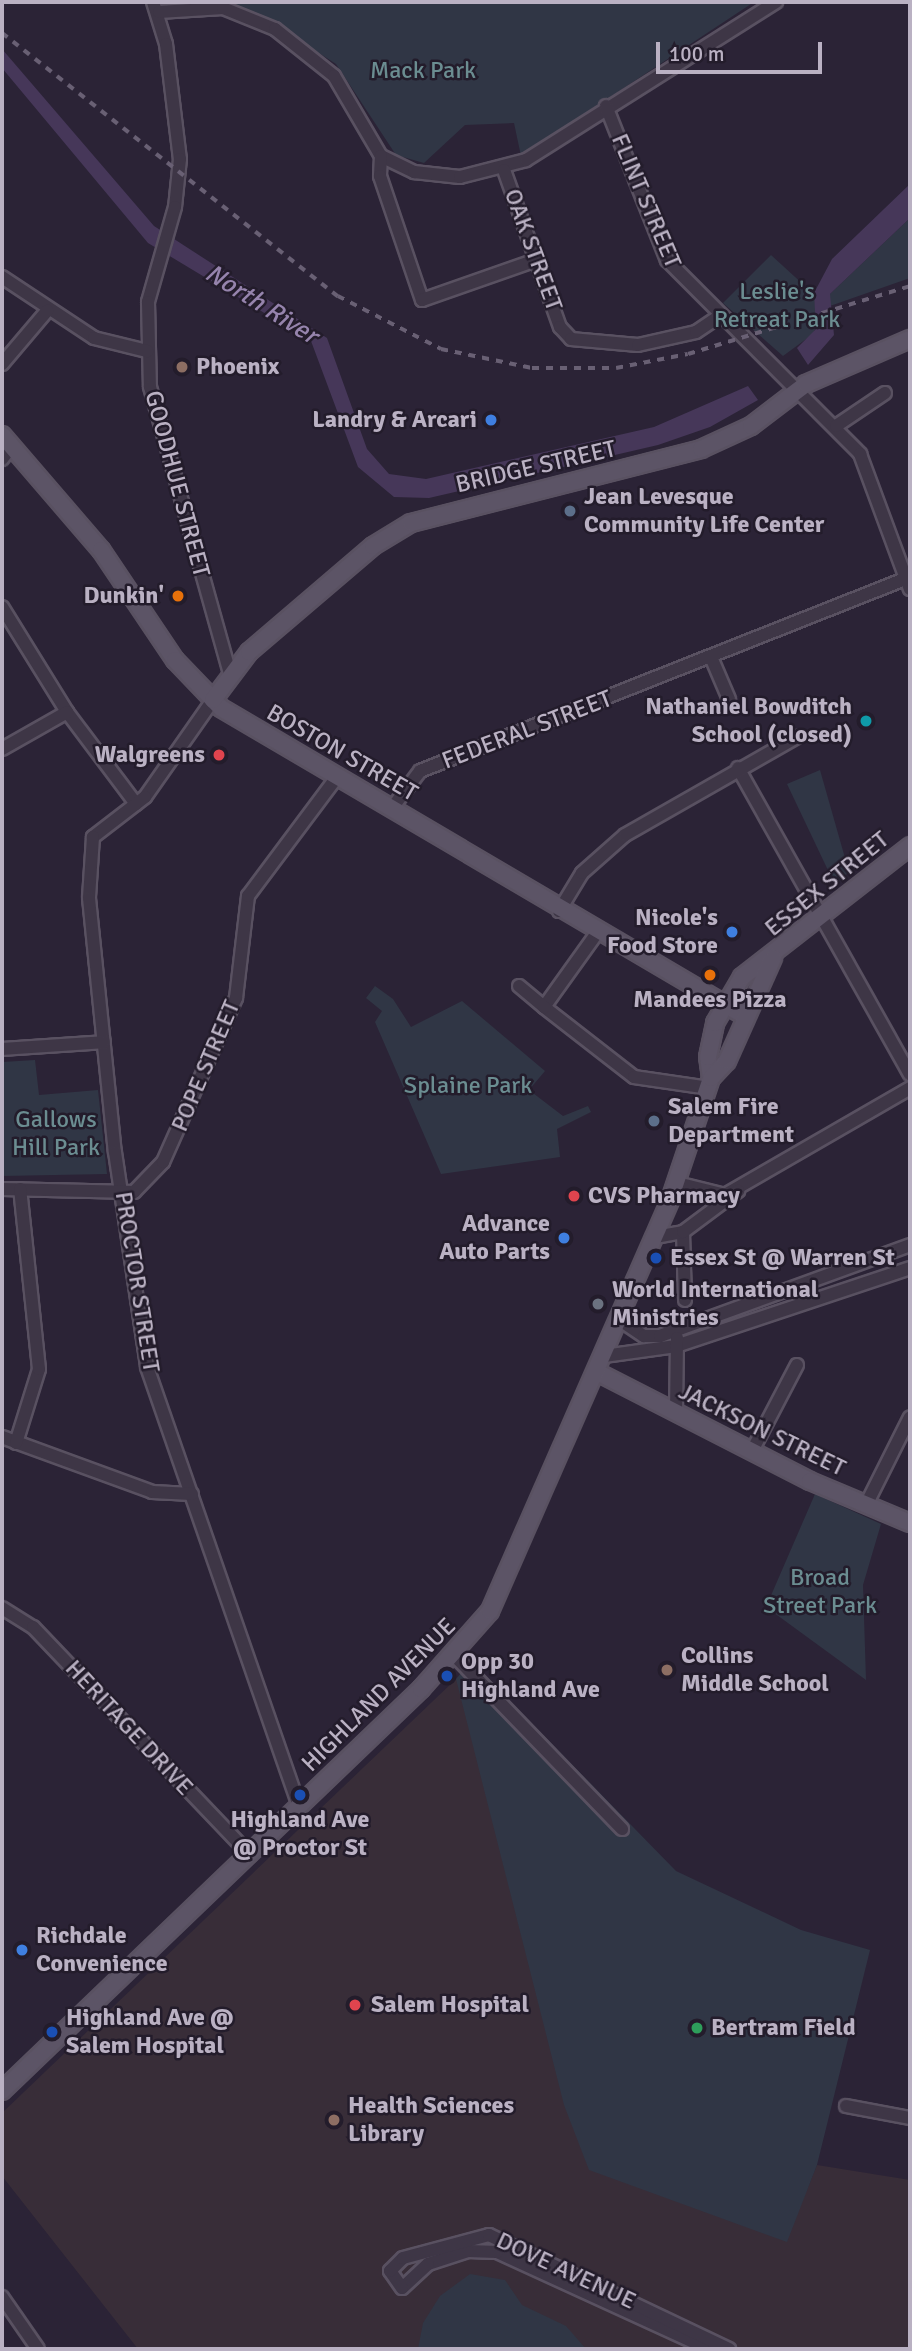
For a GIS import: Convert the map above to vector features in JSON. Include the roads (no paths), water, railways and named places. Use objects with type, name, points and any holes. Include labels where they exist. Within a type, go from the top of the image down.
[{"type":"main road","name":"BRIDGE STREET","points":[[212,700],[230,673],[367,551],[411,523],[695,451],[751,426],[798,389],[910,340]]},
{"type":"main road","name":"BOSTON STREET","points":[[5,447],[101,550],[175,660],[212,700],[559,911],[743,1015]]},
{"type":"main road","name":"ESSEX STREET","points":[[710,1083],[708,1057],[723,1004],[741,977],[773,958],[910,846]]},
{"type":"main road","name":"ESSEX STREET","points":[[655,1237],[677,1183],[710,1083],[727,1061],[743,1015],[773,958]]},
{"type":"main road","name":"HIGHLAND AVENUE","points":[[2,2091],[250,1855],[454,1655],[504,1588],[655,1237]]},
{"type":"main road","name":"JACKSON STREET","points":[[597,1372],[752,1451],[910,1523]]},
{"type":"street","points":[[381,156],[427,175],[504,170],[776,2]]},
{"type":"street","points":[[156,7],[223,8],[287,37],[334,76],[381,156],[380,176],[422,300],[536,260]]},
{"type":"street","name":"GOODHUE STREET","points":[[156,7],[180,159],[171,223],[160,252],[148,302],[147,351],[160,442],[230,673]]},
{"type":"street","name":"FLINT STREET","points":[[606,106],[667,260],[720,316],[836,426],[871,473],[909,582]]},
{"type":"street","name":"OAK STREET","points":[[504,170],[560,327],[578,341],[649,343],[696,332],[720,316]]},
{"type":"street","points":[[2,277],[47,311],[94,338],[147,351]]},
{"type":"street","points":[[2,364],[47,311]]},
{"type":"street","points":[[836,426],[884,393]]},
{"type":"street","name":"FEDERAL STREET","points":[[392,807],[420,771],[909,582]]},
{"type":"street","points":[[2,607],[67,712],[136,804]]},
{"type":"street","points":[[711,657],[729,699]]},
{"type":"street","name":"PROCTOR STREET","points":[[212,700],[136,804],[100,828],[89,847],[104,1042],[147,1367],[299,1806]]},
{"type":"street","points":[[2,749],[67,712]]},
{"type":"street","points":[[559,911],[582,873],[625,835],[738,768],[797,737]]},
{"type":"street","points":[[738,768],[910,1074]]},
{"type":"street","name":"POPE STREET","points":[[123,1192],[134,1192],[163,1162],[206,1076],[239,988],[248,896],[337,777]]},
{"type":"street","points":[[544,1007],[597,933]]},
{"type":"street","points":[[519,986],[634,1077],[710,1083]]},
{"type":"street","points":[[2,1049],[104,1042]]},
{"type":"street","points":[[655,1237],[683,1232],[717,1213],[744,1186],[910,1088]]},
{"type":"street","points":[[677,1183],[709,1195],[744,1186]]},
{"type":"street","points":[[2,1189],[123,1192]]},
{"type":"street","points":[[16,1443],[39,1369],[20,1189]]},
{"type":"street","points":[[683,1232],[685,1300]]},
{"type":"street","points":[[620,1320],[650,1338],[677,1331],[910,1245]]},
{"type":"street","points":[[604,1356],[676,1346],[910,1268]]},
{"type":"street","points":[[676,1412],[677,1331]]},
{"type":"street","points":[[752,1451],[797,1365]]},
{"type":"street","points":[[866,1505],[910,1417]]},
{"type":"street","points":[[2,1437],[152,1492],[192,1494]]},
{"type":"street","name":"HERITAGE DRIVE","points":[[2,1608],[33,1627],[250,1855]]},
{"type":"street","points":[[454,1655],[622,1829]]},
{"type":"street","points":[[846,2106],[910,2118]]},
{"type":"street","name":"DOVE AVENUE","points":[[709,2349],[497,2252],[468,2251],[428,2263],[402,2288],[390,2271],[403,2258],[489,2235],[729,2349]]},
{"type":"street","points":[[2,2297],[38,2349]]},
{"type":"water","name":"North River","points":[[2,49],[154,226],[327,338],[367,449],[389,474],[426,479],[654,427],[748,386],[758,400],[710,427],[658,445],[429,498],[394,497],[358,467],[311,341],[148,243],[2,68]]},
{"type":"water","points":[[910,184],[910,218],[830,294],[834,335],[808,365],[797,348],[816,329],[814,293],[832,259]]},
{"type":"railway","points":[[2,33],[338,296],[441,349],[532,368],[616,368],[688,354],[910,286]]},
{"type":"place","name":"Phoenix","points":[[182,367]]},
{"type":"place","name":"Landry & Arcari","points":[[491,420]]},
{"type":"place","name":"Jean Levesque Community Life Center","points":[[570,511]]},
{"type":"place","name":"Dunkin'","points":[[178,596]]},
{"type":"place","name":"Nathaniel Bowditch School (closed)","points":[[866,721]]},
{"type":"place","name":"Walgreens","points":[[219,755]]},
{"type":"place","name":"Nicole's Food Store","points":[[732,932]]},
{"type":"place","name":"Mandees Pizza","points":[[710,975]]},
{"type":"place","name":"Salem Fire Department","points":[[654,1121]]},
{"type":"place","name":"CVS Pharmacy","points":[[574,1196]]},
{"type":"place","name":"Advance Auto Parts","points":[[564,1238]]},
{"type":"place","name":"Essex St @ Warren St","points":[[656,1258]]},
{"type":"place","name":"World International Ministries","points":[[598,1304]]},
{"type":"place","name":"Collins Middle School","points":[[667,1670]]},
{"type":"place","name":"Opp 30 Highland Ave","points":[[447,1676]]},
{"type":"place","name":"Highland Ave @ Proctor St","points":[[300,1795]]},
{"type":"place","name":"Richdale Convenience","points":[[22,1950]]},
{"type":"place","name":"Salem Hospital","points":[[355,2005]]},
{"type":"place","name":"Bertram Field","points":[[697,2028]]},
{"type":"place","name":"Highland Ave @ Salem Hospital","points":[[52,2032]]},
{"type":"place","name":"Health Sciences Library","points":[[334,2120]]},
{"type":"park label","name":"Mack Park","points":[[423,71]]},
{"type":"park label","name":"Leslie's Retreat Park","points":[[777,306]]},
{"type":"park label","name":"Splaine Park","points":[[468,1086]]},
{"type":"park label","name":"Gallows Hill Park","points":[[56,1134]]},
{"type":"park label","name":"Broad Street Park","points":[[820,1592]]}]
